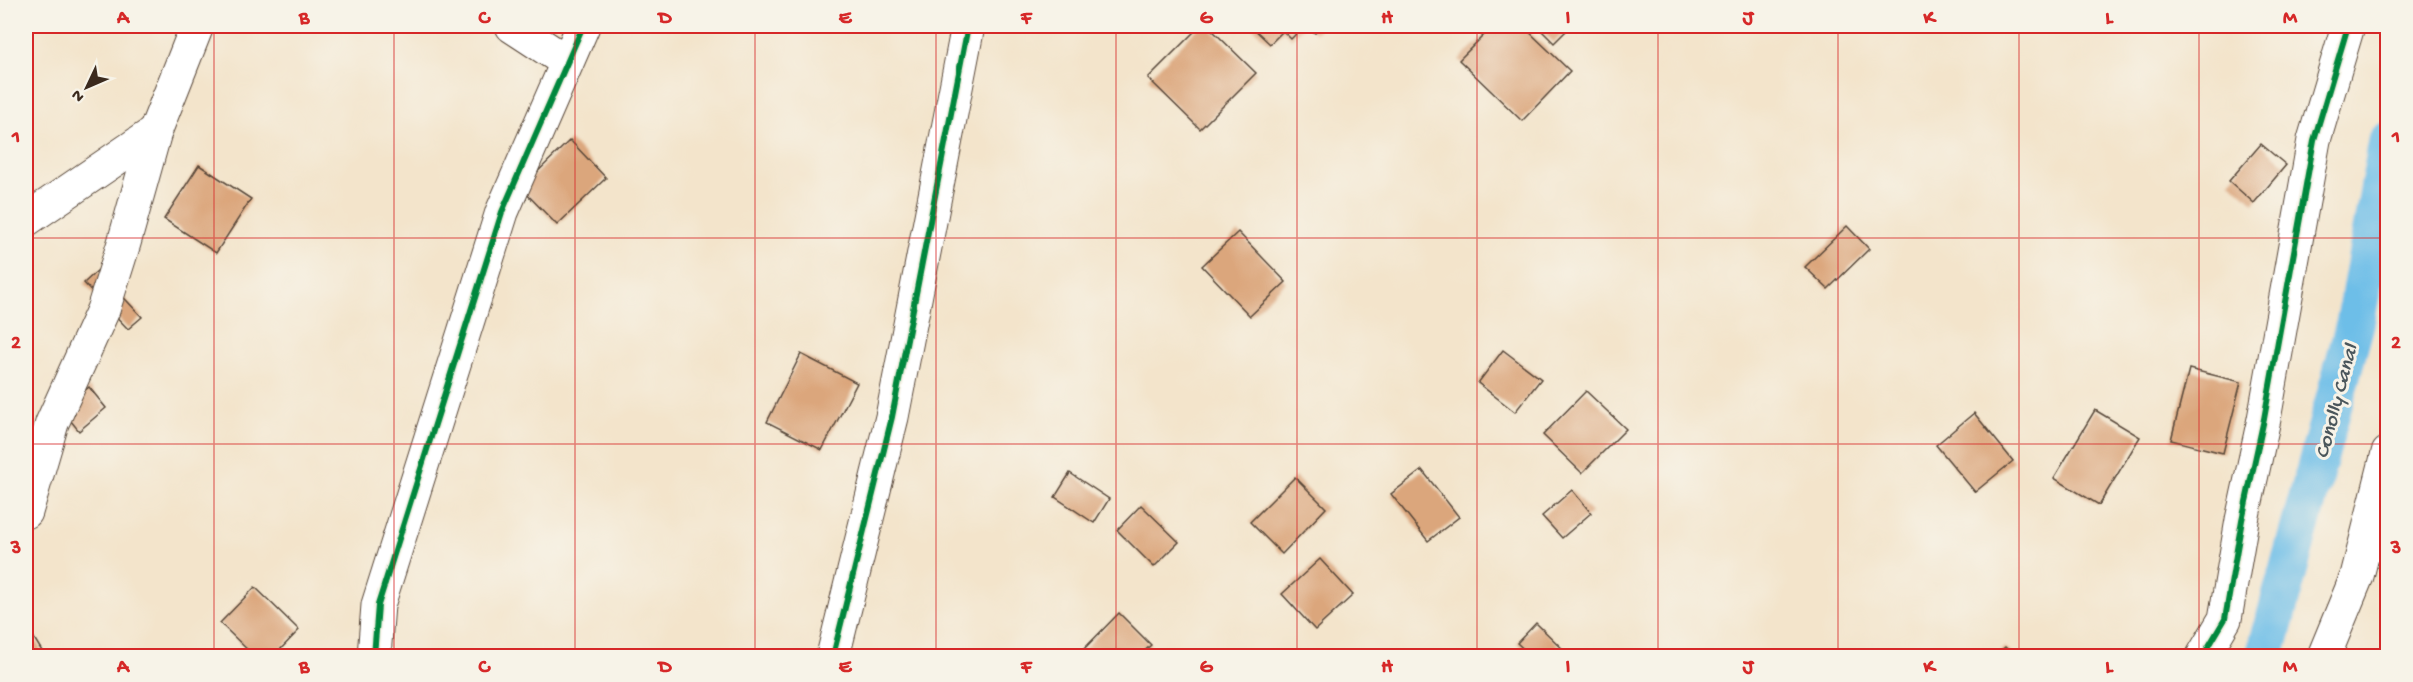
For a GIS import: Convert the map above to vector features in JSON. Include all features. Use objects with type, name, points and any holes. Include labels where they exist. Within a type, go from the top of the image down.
[{"type":"street","points":[[26,512],[52,423],[103,310],[155,132],[197,26]]},
{"type":"street","points":[[512,26],[567,62]]},
{"type":"street","points":[[374,657],[378,605],[502,212],[584,26]]},
{"type":"street","points":[[832,657],[892,417],[968,26]]},
{"type":"street","points":[[2203,657],[2225,619],[2242,520],[2264,419],[2314,140],[2348,26]]},
{"type":"street","points":[[26,220],[155,132]]},
{"type":"street","points":[[2324,657],[2357,576],[2388,453]]},
{"type":"building","points":[[1200,26],[1208,26],[1256,73],[1200,129],[1148,78]]},
{"type":"building","points":[[1251,26],[1304,26],[1291,39],[1283,31],[1270,44]]},
{"type":"building","points":[[1307,26],[1323,26],[1315,33]]},
{"type":"building","points":[[1493,26],[1523,26],[1570,71],[1522,121],[1459,60]]},
{"type":"building","points":[[1537,26],[1571,26],[1554,43]]},
{"type":"building","points":[[570,140],[606,178],[557,225],[521,188]]},
{"type":"building","points":[[2261,144],[2286,165],[2254,203],[2229,181]]},
{"type":"building","points":[[199,165],[251,199],[216,253],[164,219]]},
{"type":"building","points":[[1847,226],[1869,249],[1828,289],[1805,267]]},
{"type":"building","points":[[1238,232],[1286,282],[1250,316],[1202,266]]},
{"type":"building","points":[[98,270],[142,317],[128,329],[84,283]]},
{"type":"building","points":[[1503,350],[1541,379],[1515,412],[1478,383]]},
{"type":"building","points":[[801,354],[857,383],[822,450],[767,422]]},
{"type":"building","points":[[2189,369],[2241,382],[2223,453],[2171,440]]},
{"type":"building","points":[[89,387],[106,408],[79,431],[62,410]]},
{"type":"building","points":[[1586,391],[1626,429],[1582,473],[1543,435]]},
{"type":"building","points":[[2095,410],[2140,437],[2099,505],[2054,478]]},
{"type":"building","points":[[1974,413],[2013,461],[1975,492],[1936,445]]},
{"type":"building","points":[[1422,470],[1459,517],[1428,541],[1391,494]]},
{"type":"building","points":[[1070,473],[1109,499],[1094,523],[1055,497]]},
{"type":"building","points":[[1295,477],[1326,508],[1282,554],[1250,522]]},
{"type":"building","points":[[1572,490],[1591,513],[1562,538],[1542,516]]},
{"type":"building","points":[[1141,505],[1179,542],[1154,567],[1117,530]]},
{"type":"building","points":[[1320,559],[1353,595],[1315,630],[1282,594]]},
{"type":"building","points":[[255,587],[299,630],[274,656],[254,656],[220,623]]},
{"type":"building","points":[[1119,613],[1151,645],[1139,656],[1083,656],[1080,653]]},
{"type":"building","points":[[1536,623],[1570,656],[1531,656],[1517,643]]},
{"type":"building","points":[[29,630],[45,656],[26,656],[26,632]]},
{"type":"building","points":[[2005,647],[2014,656],[1995,656]]},
{"type":"waterway","name":"Conolly Canal","points":[[2265,656],[2355,324],[2388,141]]},
{"type":"cycle path","points":[[374,656],[378,605],[502,212],[583,26]]},
{"type":"cycle path","points":[[833,656],[892,417],[968,26]]},
{"type":"cycle path","points":[[2203,656],[2225,619],[2242,520],[2264,419],[2314,140],[2348,26]]}]
